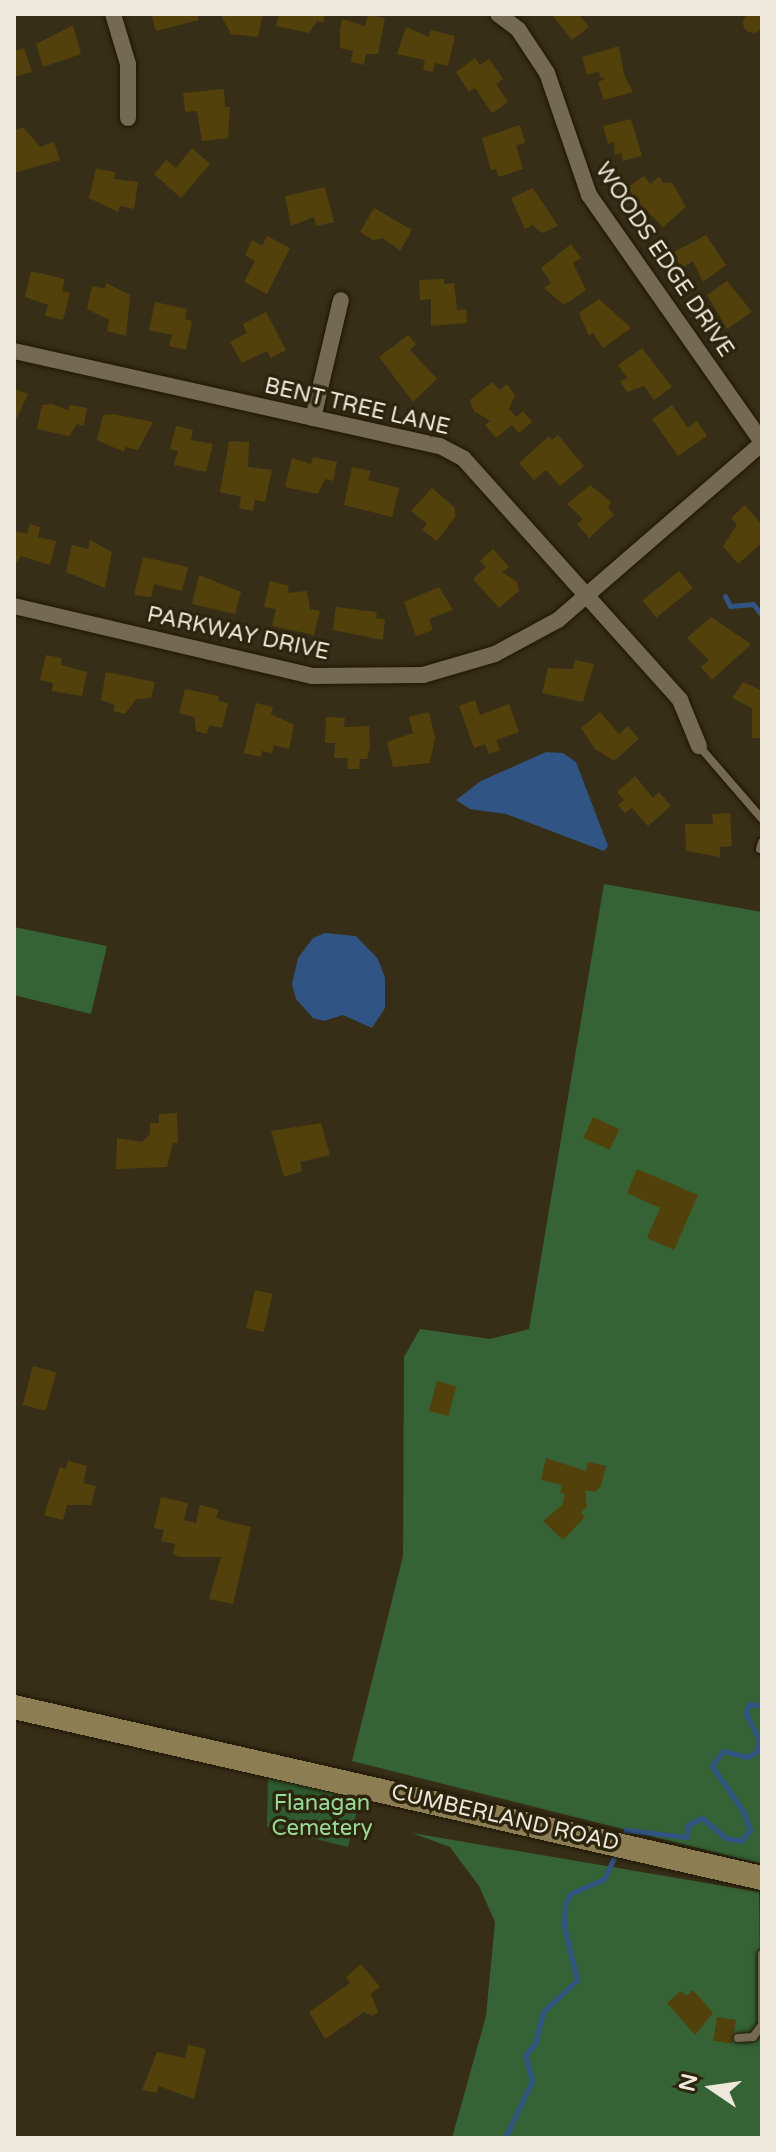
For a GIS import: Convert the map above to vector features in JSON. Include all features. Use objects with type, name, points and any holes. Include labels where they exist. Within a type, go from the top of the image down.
[{"type":"main road","name":"CUMBERLAND ROAD","points":[[14,1707],[762,1878]]},
{"type":"street","points":[[113,14],[128,64],[128,118]]},
{"type":"street","name":"WOODS EDGE DRIVE","points":[[498,14],[518,29],[547,73],[589,195],[762,442]]},
{"type":"street","points":[[313,418],[341,300]]},
{"type":"street","name":"BENT TREE LANE","points":[[14,351],[440,446],[464,459],[590,593],[680,700],[699,746]]},
{"type":"street","name":"PARKWAY DRIVE","points":[[14,606],[313,676],[400,679],[495,654],[558,620],[762,442]]},
{"type":"lane","points":[[699,746],[762,819]]},
{"type":"lane","points":[[738,2038],[753,2037],[762,2025],[762,1954]]},
{"type":"green space","points":[[604,884],[762,912],[762,1864],[352,1761],[403,1556],[404,1357],[420,1329],[490,1339],[529,1329]]},
{"type":"green space","points":[[14,927],[107,946],[91,1014],[14,995]]},
{"type":"green space","name":"Flanagan Cemetery","points":[[268,1778],[360,1798],[348,1847],[267,1827]]},
{"type":"green space","points":[[412,1833],[759,1892],[762,2138],[452,2138],[486,2016],[495,1922],[479,1886],[450,1847]]},
{"type":"water","points":[[546,752],[563,753],[576,762],[608,846],[604,851],[506,814],[470,809],[456,800],[481,781]]},
{"type":"water","points":[[325,933],[356,936],[378,959],[385,978],[385,1008],[372,1028],[343,1015],[324,1021],[313,1018],[296,999],[292,984],[298,958],[313,938]]},
{"type":"building","points":[[753,13],[760,16],[763,23],[760,30],[753,33],[746,30],[743,23],[746,16]]},
{"type":"building","points":[[151,14],[197,14],[199,20],[156,31]]},
{"type":"building","points":[[220,14],[263,14],[258,37],[231,34]]},
{"type":"building","points":[[279,14],[325,14],[323,23],[317,21],[309,33],[276,26]]},
{"type":"building","points":[[551,14],[578,14],[589,27],[572,40]]},
{"type":"building","points":[[368,15],[385,18],[378,54],[366,54],[364,65],[351,62],[353,51],[340,48],[340,30],[342,19],[365,26]]},
{"type":"building","points":[[73,25],[81,54],[43,67],[36,44]]},
{"type":"building","points":[[406,27],[429,37],[431,30],[455,36],[448,66],[435,63],[433,72],[423,70],[425,60],[397,54]]},
{"type":"building","points":[[619,46],[624,75],[633,92],[604,100],[598,83],[606,77],[601,79],[599,71],[587,75],[582,57]]},
{"type":"building","points":[[24,48],[32,72],[14,77],[14,51]]},
{"type":"building","points":[[475,58],[480,65],[489,59],[503,79],[496,84],[508,102],[492,113],[475,88],[469,92],[456,72]]},
{"type":"building","points":[[224,89],[225,107],[230,107],[228,138],[202,141],[197,111],[185,112],[183,93]]},
{"type":"building","points":[[631,119],[642,156],[623,161],[621,153],[615,155],[614,142],[608,144],[603,126]]},
{"type":"building","points":[[520,125],[525,143],[516,145],[523,169],[498,177],[496,169],[491,170],[482,138]]},
{"type":"building","points":[[23,127],[40,147],[54,142],[60,160],[14,173],[14,131]]},
{"type":"building","points":[[192,148],[210,164],[181,198],[154,174],[166,160],[176,168]]},
{"type":"building","points":[[96,169],[116,172],[114,179],[138,182],[134,209],[120,206],[118,212],[89,198]]},
{"type":"building","points":[[644,176],[650,184],[659,177],[663,183],[672,182],[686,207],[663,227],[632,196],[628,187]]},
{"type":"building","points":[[325,187],[334,222],[316,226],[314,217],[291,226],[285,196]]},
{"type":"building","points":[[533,188],[558,226],[542,233],[532,225],[525,229],[511,198]]},
{"type":"building","points":[[374,208],[412,230],[400,251],[383,238],[373,240],[360,232]]},
{"type":"building","points":[[706,235],[726,265],[703,282],[693,261],[682,268],[672,253]]},
{"type":"building","points":[[267,236],[290,248],[267,294],[244,282],[255,261],[245,255],[252,240],[262,246]]},
{"type":"building","points":[[571,244],[581,258],[573,263],[586,290],[564,305],[544,288],[551,283],[541,268]]},
{"type":"building","points":[[31,271],[65,279],[62,291],[70,293],[63,320],[45,316],[48,305],[25,297]]},
{"type":"building","points":[[444,279],[444,284],[454,283],[457,310],[466,309],[467,323],[431,326],[431,299],[420,300],[419,280]]},
{"type":"building","points":[[727,281],[752,312],[727,329],[707,295]]},
{"type":"building","points":[[106,283],[130,295],[126,336],[107,331],[109,320],[87,309],[92,286],[105,289]]},
{"type":"building","points":[[599,299],[631,328],[603,348],[593,333],[589,336],[579,313]]},
{"type":"building","points":[[155,302],[187,309],[185,319],[192,321],[186,350],[169,346],[172,335],[149,330]]},
{"type":"building","points":[[266,312],[286,350],[271,358],[267,351],[242,363],[230,342],[247,333],[243,324]]},
{"type":"building","points":[[408,335],[416,344],[410,350],[437,379],[413,402],[379,357]]},
{"type":"building","points":[[642,348],[672,387],[654,400],[644,386],[627,392],[620,382],[627,378],[618,365]]},
{"type":"building","points":[[492,382],[500,390],[507,384],[515,395],[509,409],[516,417],[523,411],[532,422],[519,433],[512,425],[496,438],[485,425],[490,421],[474,411],[470,400]]},
{"type":"building","points":[[14,389],[28,394],[15,422],[14,422]]},
{"type":"building","points":[[52,404],[68,410],[70,405],[87,408],[84,426],[77,424],[69,436],[37,429],[42,405]]},
{"type":"building","points":[[672,405],[688,428],[697,421],[707,436],[678,456],[652,419]]},
{"type":"building","points":[[103,415],[153,422],[138,450],[125,447],[124,452],[97,440]]},
{"type":"building","points":[[176,426],[193,430],[191,440],[213,444],[206,472],[174,465],[178,451],[170,449]]},
{"type":"building","points":[[558,435],[584,466],[560,486],[546,470],[534,480],[519,463],[549,436],[552,440]]},
{"type":"building","points":[[229,441],[249,442],[248,467],[272,470],[265,502],[255,500],[253,511],[239,508],[241,497],[220,492]]},
{"type":"building","points":[[313,457],[337,462],[333,481],[325,479],[318,494],[285,487],[292,458],[311,464]]},
{"type":"building","points":[[352,467],[371,471],[368,480],[399,488],[392,517],[344,505]]},
{"type":"building","points":[[590,485],[611,502],[608,507],[614,515],[589,538],[577,524],[583,519],[567,504]]},
{"type":"building","points":[[432,488],[455,508],[455,517],[437,541],[422,530],[427,524],[411,511]]},
{"type":"building","points":[[745,505],[762,525],[762,543],[738,564],[723,546],[737,525],[731,518]]},
{"type":"building","points":[[30,524],[40,527],[38,537],[56,541],[50,565],[21,556],[14,567],[14,531],[27,534]]},
{"type":"building","points":[[90,540],[112,552],[105,588],[66,572],[72,545],[88,549]]},
{"type":"building","points":[[493,549],[509,567],[502,572],[517,582],[519,591],[499,608],[473,579],[486,567],[480,561]]},
{"type":"building","points":[[143,557],[188,567],[182,591],[154,584],[151,597],[134,595]]},
{"type":"building","points":[[679,571],[693,588],[656,618],[642,601]]},
{"type":"building","points":[[199,575],[241,592],[235,614],[192,604]]},
{"type":"building","points":[[270,581],[289,586],[287,593],[307,591],[310,609],[320,611],[314,635],[272,626],[276,609],[264,607]]},
{"type":"building","points":[[439,587],[453,610],[429,619],[433,630],[416,636],[404,602]]},
{"type":"building","points":[[336,607],[377,612],[376,618],[385,619],[383,640],[333,630]]},
{"type":"building","points":[[711,617],[751,644],[712,680],[701,667],[709,660],[687,638]]},
{"type":"building","points":[[46,655],[62,658],[61,665],[87,672],[82,696],[52,691],[53,683],[40,680]]},
{"type":"building","points":[[575,660],[594,664],[583,702],[542,693],[548,668],[573,669]]},
{"type":"building","points":[[106,672],[155,682],[151,698],[136,699],[125,714],[113,711],[115,705],[101,700]]},
{"type":"building","points":[[743,682],[762,691],[762,738],[752,738],[752,708],[732,698]]},
{"type":"building","points":[[185,689],[219,696],[218,701],[228,703],[222,728],[209,725],[207,734],[196,731],[194,717],[179,713]]},
{"type":"building","points":[[475,700],[480,715],[509,704],[519,732],[496,740],[500,750],[489,754],[485,744],[474,748],[459,706]]},
{"type":"building","points":[[256,703],[273,707],[271,714],[294,725],[289,749],[274,745],[272,753],[262,751],[261,757],[244,753]]},
{"type":"building","points":[[429,712],[435,737],[430,763],[393,767],[387,742],[413,733],[409,717]]},
{"type":"building","points":[[600,712],[619,734],[628,726],[639,739],[614,761],[595,749],[581,728]]},
{"type":"building","points":[[326,717],[345,718],[344,727],[369,726],[370,748],[367,759],[360,759],[359,769],[347,769],[348,758],[334,758],[335,743],[325,743]]},
{"type":"building","points":[[635,776],[653,798],[659,792],[671,806],[648,826],[632,808],[625,813],[618,805],[624,800],[617,792]]},
{"type":"building","points":[[730,813],[732,846],[720,847],[720,857],[686,851],[685,824],[713,824],[712,814]]},
{"type":"building","points":[[177,1113],[178,1143],[173,1143],[167,1167],[116,1169],[117,1138],[142,1142],[150,1134],[150,1123],[159,1123],[159,1114]]},
{"type":"building","points":[[593,1117],[619,1129],[610,1150],[583,1138]]},
{"type":"building","points":[[321,1123],[330,1155],[300,1162],[302,1171],[284,1177],[271,1131]]},
{"type":"building","points":[[637,1169],[698,1195],[674,1250],[647,1238],[660,1208],[627,1193]]},
{"type":"building","points":[[255,1290],[273,1294],[264,1332],[246,1328]]},
{"type":"building","points":[[33,1366],[56,1372],[46,1411],[23,1405]]},
{"type":"building","points":[[437,1381],[456,1386],[448,1416],[429,1411]]},
{"type":"building","points":[[546,1458],[586,1471],[588,1462],[606,1466],[601,1486],[595,1492],[585,1490],[587,1506],[581,1513],[585,1517],[563,1540],[543,1521],[562,1505],[565,1494],[560,1493],[562,1485],[541,1480]]},
{"type":"building","points":[[68,1461],[87,1466],[83,1483],[96,1486],[91,1505],[67,1505],[63,1520],[44,1515],[60,1467],[66,1469]]},
{"type":"building","points":[[161,1497],[188,1503],[184,1520],[196,1523],[200,1505],[219,1510],[216,1517],[221,1520],[251,1527],[233,1604],[209,1599],[221,1557],[179,1557],[173,1554],[175,1544],[161,1541],[164,1530],[154,1528]]},
{"type":"building","points":[[361,1964],[380,1987],[371,1994],[378,2012],[372,2016],[364,2012],[325,2039],[309,2012],[350,1983],[346,1977]]},
{"type":"building","points":[[693,1990],[713,2013],[695,2035],[667,2003],[681,1991],[686,1996]]},
{"type":"building","points":[[717,2017],[736,2020],[732,2044],[713,2041]]},
{"type":"building","points":[[188,2045],[206,2049],[194,2099],[159,2086],[157,2093],[142,2090],[157,2052],[185,2058]]},
{"type":"waterway","points":[[725,596],[730,606],[753,604],[762,615]]},
{"type":"waterway","points":[[623,1838],[626,1830],[687,1837],[688,1825],[702,1818],[726,1838],[741,1841],[750,1830],[743,1811],[712,1766],[723,1751],[747,1757],[756,1752],[759,1740],[746,1713],[749,1704],[762,1706]]},
{"type":"waterway","points":[[505,2138],[532,2081],[525,2055],[535,2044],[543,2012],[577,1980],[564,1926],[565,1905],[570,1894],[604,1879],[617,1851]]}]
